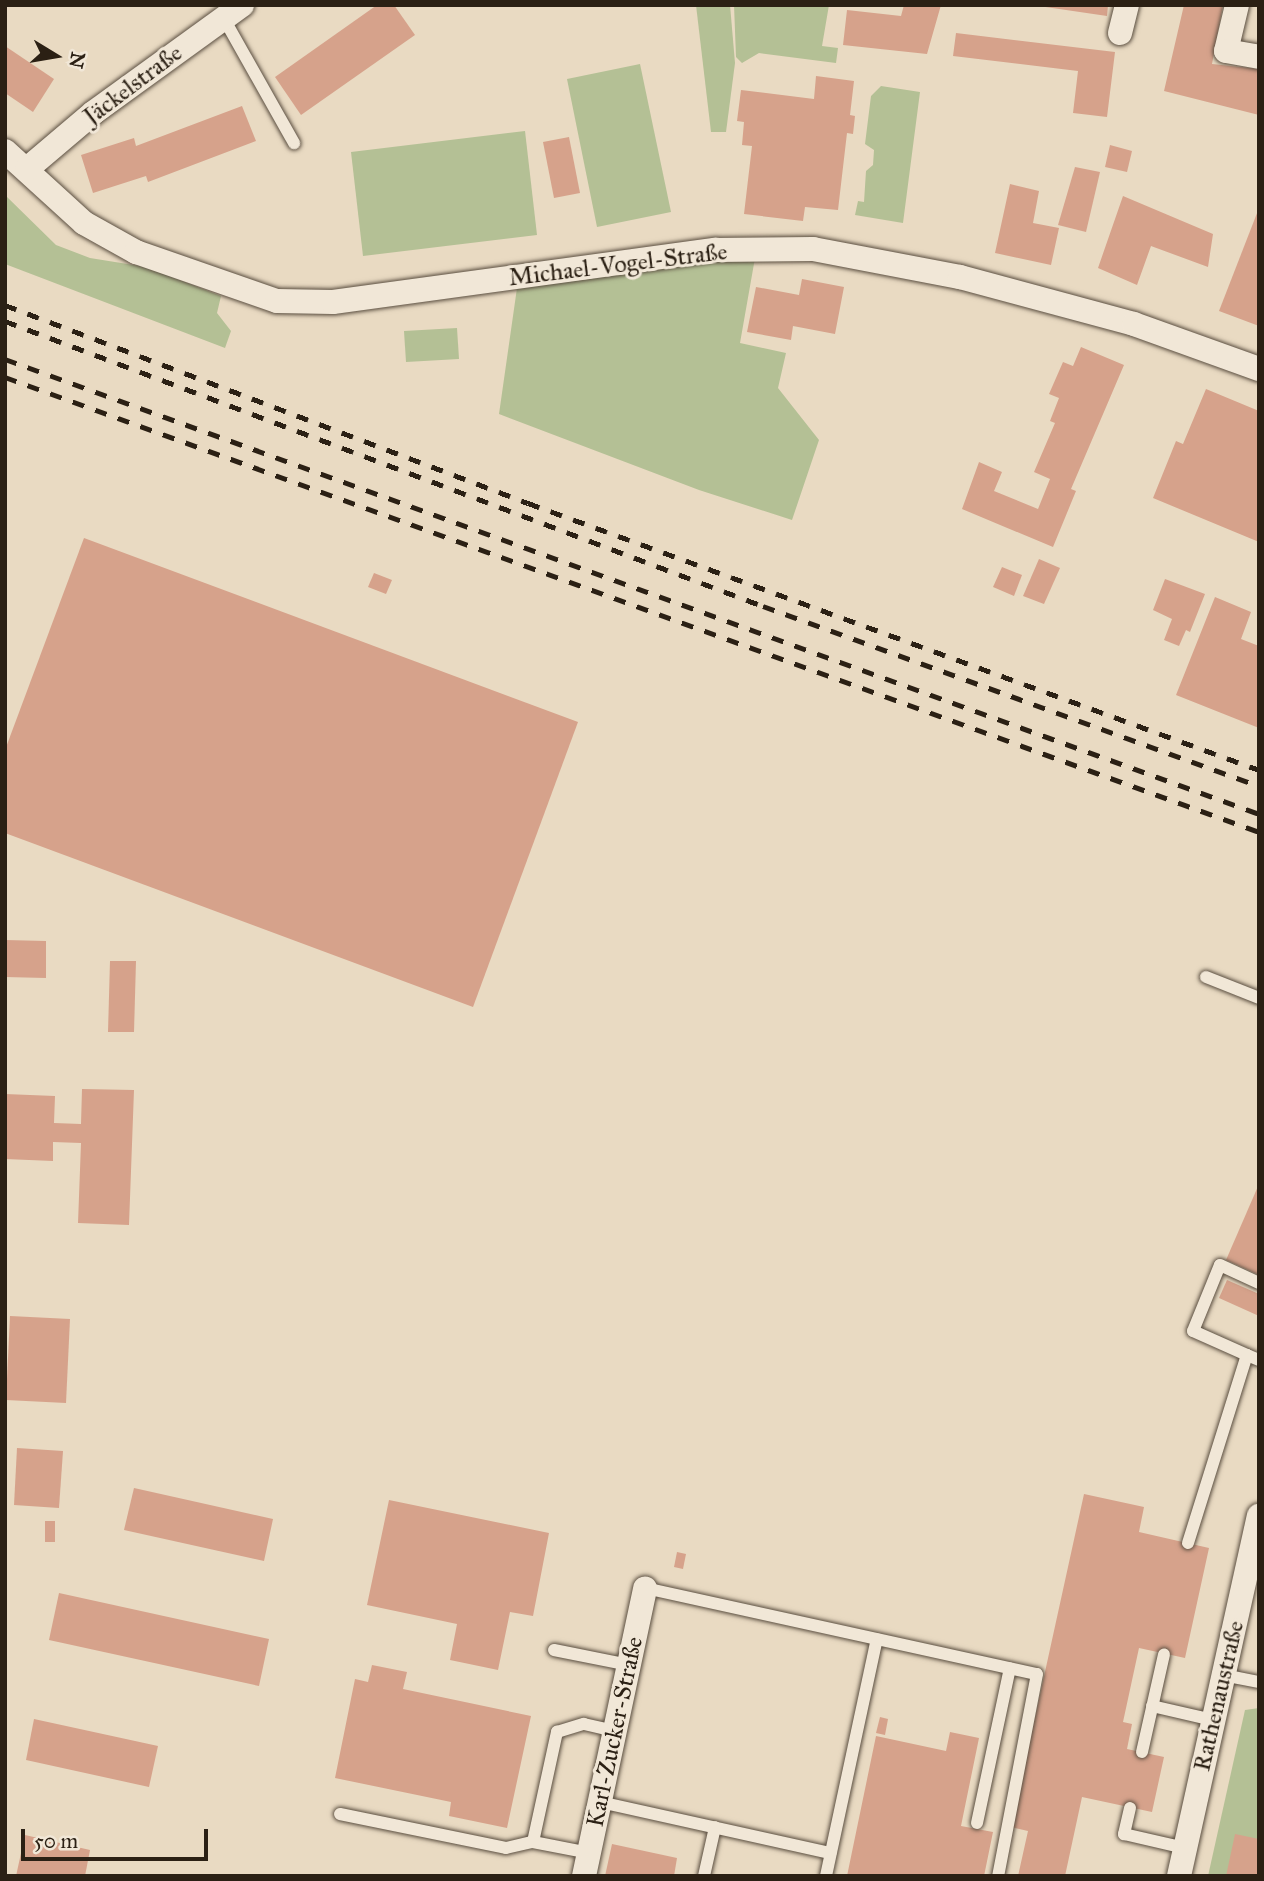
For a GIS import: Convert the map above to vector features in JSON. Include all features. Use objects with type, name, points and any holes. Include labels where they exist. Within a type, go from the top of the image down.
[{"type":"street","points":[[1120,33],[1126,5]]},
{"type":"street","points":[[1237,5],[1226,51],[1259,57]]},
{"type":"street","name":"Jäckelstraße","points":[[27,169],[93,113],[233,11]]},
{"type":"street","name":"Michael-Vogel-Straße","points":[[5,151],[84,223],[136,252],[277,302],[333,302],[715,250],[813,249],[970,280],[1134,324],[1259,369]]},
{"type":"street","name":"Rathenaustraße","points":[[1179,1876],[1259,1516]]},
{"type":"street","name":"Karl-Zucker-Straße","points":[[586,1864],[645,1588]]},
{"type":"lane","points":[[233,11],[294,143]]},
{"type":"lane","points":[[1206,977],[1259,998]]},
{"type":"lane","points":[[1188,1543],[1253,1357],[1193,1331],[1220,1265],[1259,1283]]},
{"type":"lane","points":[[645,1588],[1037,1674],[998,1876]]},
{"type":"lane","points":[[825,1876],[877,1639]]},
{"type":"lane","points":[[554,1650],[629,1665]]},
{"type":"lane","points":[[1142,1752],[1164,1654]]},
{"type":"lane","points":[[976,1823],[1010,1668]]},
{"type":"lane","points":[[1223,1675],[1259,1682]]},
{"type":"lane","points":[[1152,1706],[1213,1720]]},
{"type":"lane","points":[[533,1842],[557,1732],[584,1724],[615,1731]]},
{"type":"lane","points":[[600,1802],[830,1853]]},
{"type":"lane","points":[[1130,1808],[1124,1834],[1185,1848]]},
{"type":"lane","points":[[340,1814],[506,1848],[533,1842],[586,1864]]},
{"type":"lane","points":[[704,1876],[715,1827]]},
{"type":"green space","points":[[696,5],[730,5],[735,63],[726,132],[711,132]]},
{"type":"green space","points":[[734,5],[829,5],[822,46],[838,48],[836,63],[759,53],[742,63],[736,57]]},
{"type":"green space","points":[[640,64],[671,212],[597,227],[567,79]]},
{"type":"green space","points":[[881,86],[920,92],[903,223],[855,215],[858,201],[864,202],[866,171],[873,165],[874,150],[865,144],[871,96]]},
{"type":"green space","points":[[525,131],[537,235],[363,256],[351,152]]},
{"type":"green space","points":[[5,195],[56,245],[90,258],[146,267],[221,296],[217,313],[231,331],[225,348],[5,264]]},
{"type":"green space","points":[[755,258],[740,343],[786,353],[778,388],[819,440],[792,520],[699,490],[499,414],[517,288],[689,261]]},
{"type":"green space","points":[[457,328],[459,359],[406,362],[404,331]]},
{"type":"green space","points":[[1259,1708],[1259,1839],[1226,1876],[1208,1876],[1245,1710]]},
{"type":"building","points":[[377,5],[394,5],[415,35],[301,115],[275,77]]},
{"type":"building","points":[[904,5],[941,5],[927,54],[843,45],[847,10],[901,16]]},
{"type":"building","points":[[1032,5],[1108,5],[1107,16]]},
{"type":"building","points":[[1184,5],[1223,5],[1212,64],[1259,69],[1259,115],[1164,91]]},
{"type":"building","points":[[956,33],[1115,52],[1107,117],[1073,113],[1078,71],[953,56]]},
{"type":"building","points":[[5,46],[54,79],[33,112],[5,93]]},
{"type":"building","points":[[816,76],[854,81],[850,115],[855,116],[853,134],[847,133],[838,210],[805,207],[803,221],[744,214],[752,146],[742,145],[744,122],[737,121],[741,90],[814,99]]},
{"type":"building","points":[[242,106],[256,141],[148,182],[146,176],[93,193],[81,155],[134,138],[136,146]]},
{"type":"building","points":[[569,137],[580,193],[554,198],[543,142]]},
{"type":"building","points":[[1110,145],[1132,151],[1127,172],[1105,167]]},
{"type":"building","points":[[1075,167],[1100,172],[1086,232],[1058,225]]},
{"type":"building","points":[[1010,184],[1039,191],[1033,223],[1059,228],[1051,265],[995,253]]},
{"type":"building","points":[[1123,196],[1213,234],[1208,267],[1151,246],[1137,285],[1098,268]]},
{"type":"building","points":[[1259,208],[1259,326],[1219,311]]},
{"type":"building","points":[[802,279],[844,287],[835,334],[793,326],[791,340],[747,332],[756,287],[799,295]]},
{"type":"building","points":[[1081,347],[1124,365],[1071,489],[1076,491],[1053,547],[962,509],[979,462],[1002,472],[994,491],[1038,509],[1050,479],[1034,472],[1055,423],[1050,421],[1059,398],[1049,394],[1063,362],[1073,366]]},
{"type":"building","points":[[1206,389],[1259,411],[1259,542],[1153,498],[1176,441],[1183,444]]},
{"type":"building","points":[[84,538],[578,722],[473,1007],[5,833],[5,750]]},
{"type":"building","points":[[1039,559],[1060,568],[1044,604],[1023,596]]},
{"type":"building","points":[[1002,567],[1022,575],[1014,596],[993,587]]},
{"type":"building","points":[[374,573],[392,580],[386,594],[368,587]]},
{"type":"building","points":[[1165,579],[1205,594],[1190,632],[1186,630],[1179,646],[1164,640],[1172,619],[1153,610]]},
{"type":"building","points":[[1215,597],[1251,612],[1241,639],[1259,646],[1259,728],[1176,695]]},
{"type":"building","points":[[5,940],[46,941],[46,978],[5,977]]},
{"type":"building","points":[[110,961],[136,961],[134,1032],[108,1032]]},
{"type":"building","points":[[82,1089],[134,1090],[129,1225],[78,1223],[81,1143],[53,1142],[53,1161],[5,1159],[5,1094],[55,1096],[54,1123],[81,1124]]},
{"type":"building","points":[[1259,1184],[1259,1275],[1226,1260]]},
{"type":"building","points":[[1227,1280],[1259,1294],[1259,1316],[1219,1298]]},
{"type":"building","points":[[10,1316],[70,1319],[66,1403],[6,1400]]},
{"type":"building","points":[[17,1448],[63,1451],[59,1508],[14,1505]]},
{"type":"building","points":[[134,1488],[273,1519],[264,1561],[124,1530]]},
{"type":"building","points":[[1084,1494],[1144,1507],[1139,1532],[1209,1548],[1185,1658],[1139,1648],[1123,1722],[1132,1724],[1127,1749],[1164,1757],[1152,1812],[1082,1797],[1065,1876],[1018,1876],[1028,1831],[1011,1827]]},
{"type":"building","points":[[389,1500],[549,1533],[533,1616],[510,1612],[498,1670],[450,1660],[457,1624],[367,1605]]},
{"type":"building","points":[[45,1521],[55,1521],[55,1542],[45,1542]]},
{"type":"building","points":[[677,1552],[686,1554],[683,1569],[674,1567]]},
{"type":"building","points":[[59,1593],[269,1639],[259,1686],[49,1640]]},
{"type":"building","points":[[372,1665],[407,1672],[403,1689],[531,1716],[507,1828],[449,1816],[451,1802],[335,1778],[355,1679],[368,1682]]},
{"type":"building","points":[[880,1717],[888,1719],[885,1735],[876,1733]]},
{"type":"building","points":[[34,1719],[158,1746],[149,1787],[26,1760]]},
{"type":"building","points":[[950,1732],[979,1738],[961,1826],[993,1832],[984,1876],[847,1876],[876,1736],[946,1751]]},
{"type":"building","points":[[1235,1834],[1259,1839],[1259,1876],[1226,1876]]},
{"type":"building","points":[[25,1835],[90,1850],[85,1876],[16,1876]]},
{"type":"building","points":[[612,1844],[677,1858],[674,1876],[605,1876]]},
{"type":"railway","points":[[5,305],[528,503],[1259,770]]},
{"type":"railway","points":[[5,321],[763,606],[1259,786]]},
{"type":"railway","points":[[5,359],[1259,814]]},
{"type":"railway","points":[[5,377],[1259,832]]}]
